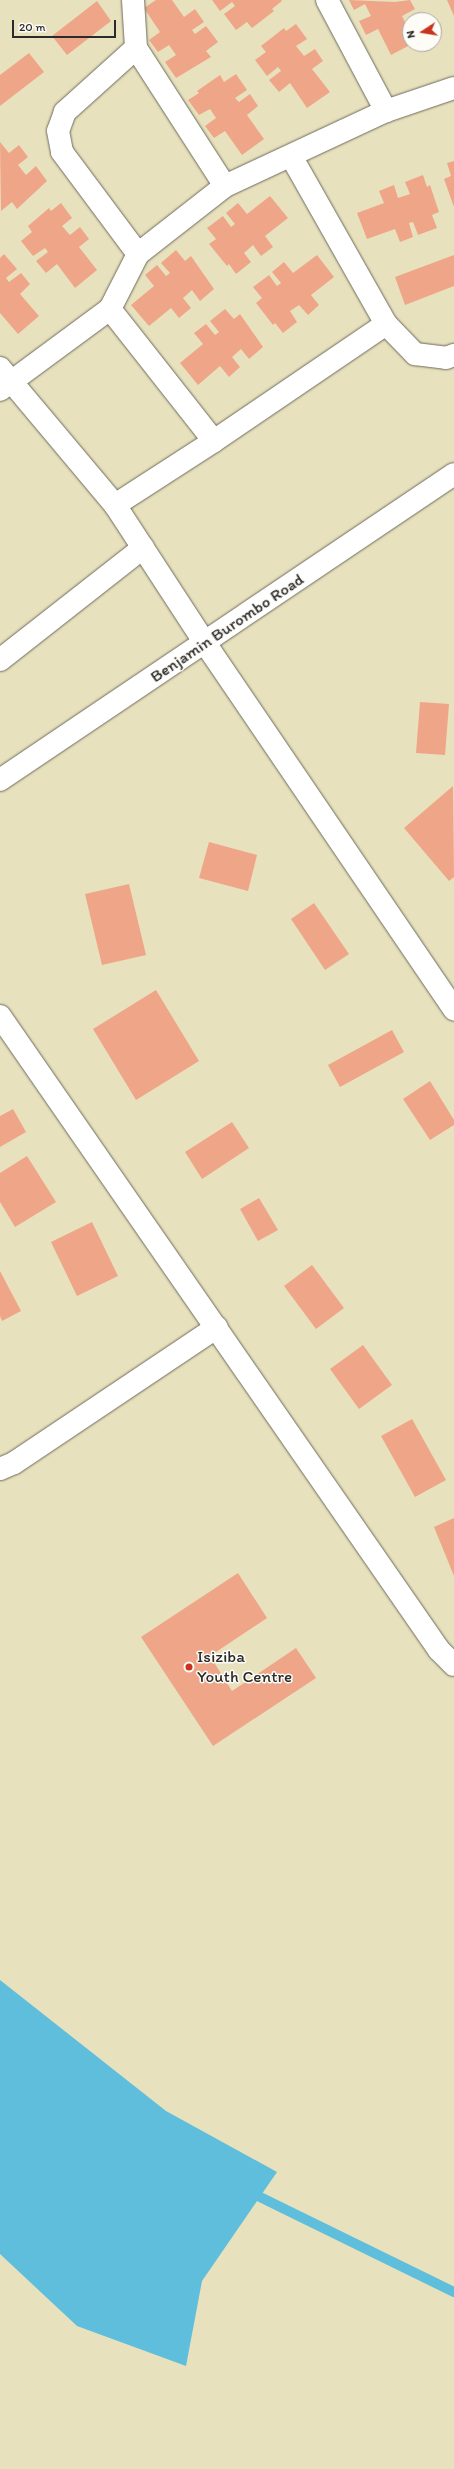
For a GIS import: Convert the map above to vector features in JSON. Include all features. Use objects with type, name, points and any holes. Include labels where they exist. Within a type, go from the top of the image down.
[{"type":"street","points":[[133,0],[136,48],[225,186]]},
{"type":"street","points":[[328,0],[386,111]]},
{"type":"street","points":[[136,48],[65,112],[58,131],[62,152],[138,254]]},
{"type":"street","points":[[454,88],[386,111],[225,186],[138,254],[110,309],[4,380],[114,504],[205,643],[454,1009]]},
{"type":"street","points":[[291,156],[386,324],[415,354],[446,358],[454,355]]},
{"type":"street","points":[[110,309],[214,441]]},
{"type":"street","points":[[114,504],[214,441],[386,324]]},
{"type":"street","name":"Benjamin Burombo Road","points":[[0,780],[454,474]]},
{"type":"street","points":[[0,660],[143,548]]},
{"type":"street","points":[[0,1016],[217,1327],[434,1644],[454,1664]]},
{"type":"street","points":[[0,1469],[14,1463],[217,1327]]},
{"type":"water","points":[[0,1980],[166,2111],[277,2172],[202,2281],[186,2366],[77,2326],[0,2254]]},
{"type":"building","points":[[156,0],[172,0],[184,17],[195,9],[204,22],[192,30],[195,34],[206,26],[218,42],[206,51],[211,57],[176,78],[165,62],[176,55],[169,45],[158,52],[149,40],[160,32],[144,8]]},
{"type":"building","points":[[212,0],[282,1],[272,9],[274,11],[252,28],[247,22],[236,30],[224,14],[235,6],[232,2],[220,11]]},
{"type":"building","points":[[349,0],[395,2],[410,0],[415,9],[409,12],[402,12],[402,49],[391,55],[378,29],[366,35],[359,21],[371,16],[365,4],[354,10]]},
{"type":"building","points":[[447,0],[454,0],[454,16]]},
{"type":"building","points":[[97,1],[111,21],[67,55],[52,36]]},
{"type":"building","points":[[296,24],[307,39],[296,46],[304,56],[315,49],[323,61],[312,69],[330,92],[307,108],[290,83],[279,92],[269,80],[281,71],[278,67],[267,76],[255,60],[266,52],[261,46],[284,28],[286,31]]},
{"type":"building","points":[[29,53],[44,72],[0,106],[0,75]]},
{"type":"building","points":[[236,74],[247,90],[235,98],[239,102],[250,94],[258,106],[247,115],[264,139],[242,155],[225,131],[214,138],[205,126],[216,118],[210,109],[199,115],[188,100],[199,93],[197,91],[220,75],[224,82]]},
{"type":"building","points":[[0,142],[9,153],[19,145],[28,157],[18,165],[26,175],[36,166],[47,181],[17,209],[12,202],[1,211]]},
{"type":"building","points":[[454,161],[454,207],[444,179],[451,176],[447,163]]},
{"type":"building","points":[[423,175],[427,187],[430,185],[439,212],[432,215],[437,228],[418,235],[413,222],[409,223],[413,237],[400,242],[395,229],[367,239],[357,213],[384,203],[379,191],[394,185],[398,198],[410,194],[405,182]]},
{"type":"building","points":[[270,196],[288,218],[265,236],[273,247],[261,256],[253,245],[244,253],[251,262],[236,274],[229,264],[227,266],[209,244],[216,239],[207,228],[223,216],[231,227],[235,224],[226,213],[238,203],[247,214]]},
{"type":"building","points":[[61,203],[72,218],[62,226],[70,235],[80,227],[89,239],[79,247],[97,270],[75,288],[57,264],[46,273],[36,261],[48,252],[45,248],[33,256],[21,241],[32,232],[28,226],[49,208],[51,211]]},
{"type":"building","points":[[176,250],[185,261],[191,256],[214,289],[200,301],[192,290],[183,298],[191,308],[179,318],[171,308],[149,326],[131,305],[154,286],[145,275],[157,265],[166,276],[170,273],[161,263]]},
{"type":"building","points":[[4,254],[17,269],[6,278],[9,282],[21,273],[30,284],[20,294],[39,316],[18,334],[0,313],[0,258]]},
{"type":"building","points":[[317,255],[334,277],[311,295],[319,305],[308,315],[299,305],[290,311],[297,322],[283,333],[275,323],[273,325],[256,303],[262,298],[253,287],[269,275],[277,286],[281,283],[272,272],[284,262],[293,273]]},
{"type":"building","points":[[454,255],[454,286],[405,305],[395,277]]},
{"type":"building","points":[[225,309],[234,319],[240,314],[263,347],[249,359],[241,349],[232,357],[240,367],[229,377],[220,366],[198,385],[180,363],[203,344],[194,333],[206,324],[215,335],[219,332],[210,321]]},
{"type":"building","points":[[420,702],[449,704],[445,755],[416,753]]},
{"type":"building","points":[[453,786],[454,877],[449,881],[404,828]]},
{"type":"building","points":[[209,842],[257,855],[248,891],[199,878]]},
{"type":"building","points":[[129,884],[146,955],[102,965],[85,894]]},
{"type":"building","points":[[314,903],[349,954],[325,970],[291,919]]},
{"type":"building","points":[[156,990],[199,1061],[136,1100],[93,1029]]},
{"type":"building","points":[[392,1030],[404,1052],[340,1087],[328,1065]]},
{"type":"building","points":[[430,1081],[454,1120],[454,1125],[430,1140],[403,1099]]},
{"type":"building","points":[[13,1109],[26,1132],[0,1147],[0,1116]]},
{"type":"building","points":[[232,1122],[249,1148],[202,1179],[185,1152]]},
{"type":"building","points":[[27,1156],[56,1202],[15,1227],[0,1202],[0,1173]]},
{"type":"building","points":[[259,1198],[278,1230],[258,1241],[240,1209]]},
{"type":"building","points":[[92,1222],[118,1276],[77,1296],[51,1242]]},
{"type":"building","points":[[312,1265],[344,1308],[316,1329],[284,1286]]},
{"type":"building","points":[[0,1271],[21,1311],[2,1321],[0,1316]]},
{"type":"building","points":[[363,1345],[392,1385],[359,1409],[330,1369]]},
{"type":"building","points":[[412,1419],[446,1480],[415,1497],[381,1436]]},
{"type":"building","points":[[454,1518],[454,1576],[434,1527]]},
{"type":"building","name":"Isiziba Youth Centre","points":[[238,1573],[267,1618],[210,1656],[232,1691],[296,1648],[316,1678],[213,1746],[141,1637]]},
{"type":"waterway","points":[[260,2197],[454,2292]]},
{"type":"place","name":"Isiziba Youth Centre","points":[[189,1667]]}]
